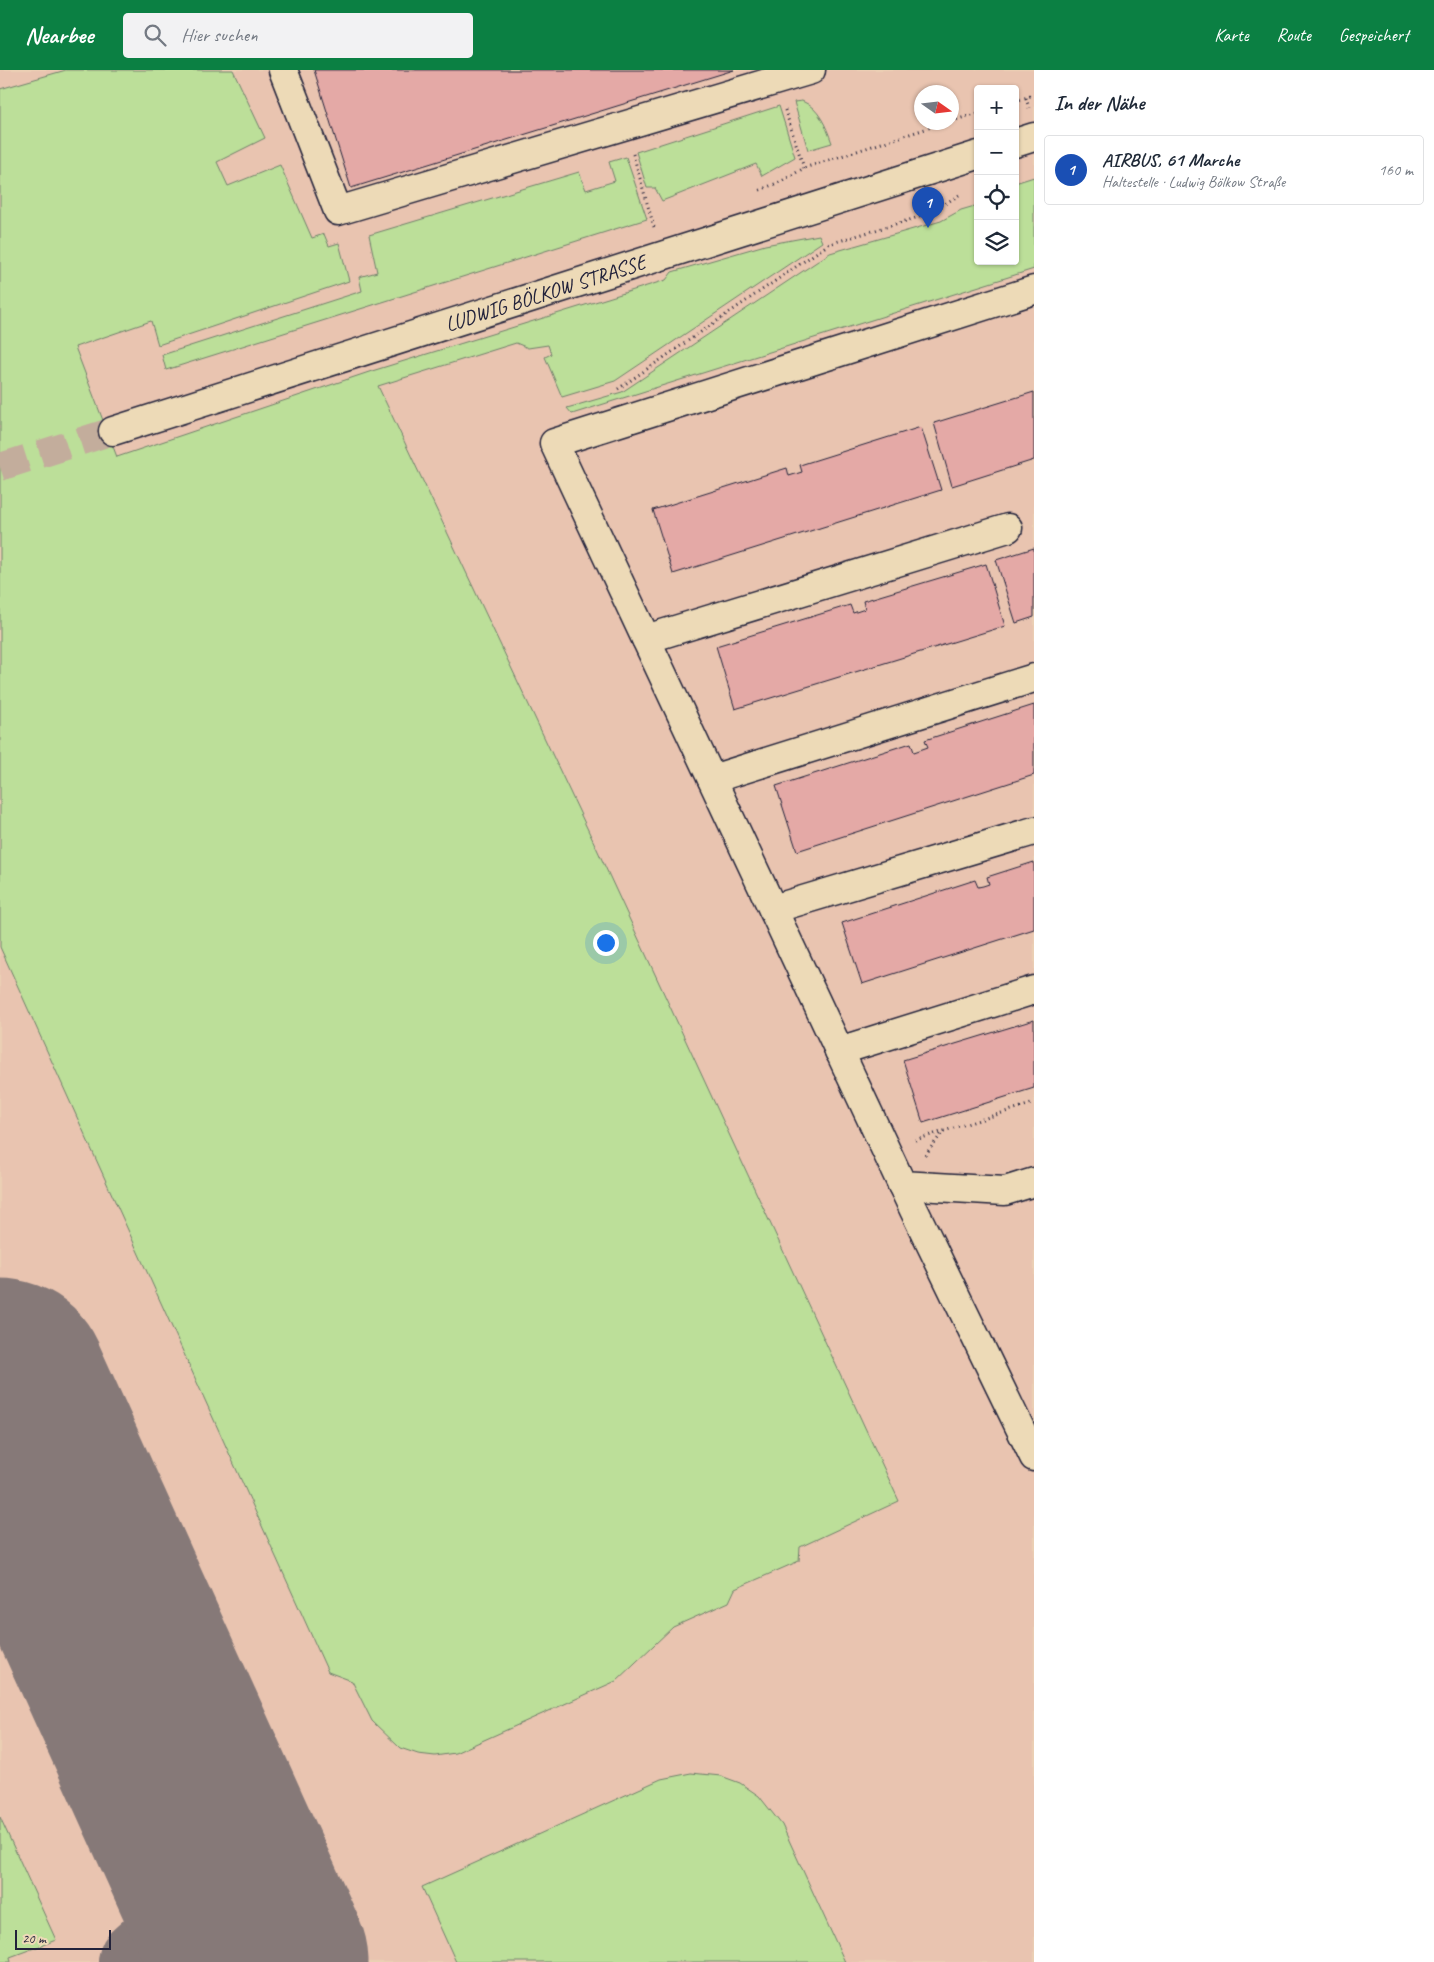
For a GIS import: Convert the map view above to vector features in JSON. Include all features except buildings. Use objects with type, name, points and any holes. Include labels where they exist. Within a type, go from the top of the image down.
[{"type":"street","points":[[283,70],[338,211],[811,70]]},
{"type":"street","points":[[1019,142],[1034,137]]},
{"type":"street","name":"LUDWIG BÖLKOW STRASSE","points":[[113,431],[974,156]]},
{"type":"street","points":[[1034,290],[554,443],[902,1185],[1034,1456]]},
{"type":"street","points":[[646,640],[1008,528]]},
{"type":"street","points":[[712,779],[1034,678]]},
{"type":"street","points":[[773,909],[1034,831]]},
{"type":"street","points":[[839,1051],[1034,990]]},
{"type":"street","points":[[902,1185],[1005,1191],[1034,1182]]},
{"type":"path","points":[[1019,100],[1034,95]]},
{"type":"path","points":[[785,109],[804,168]]},
{"type":"path","points":[[959,119],[974,114]]},
{"type":"path","points":[[625,124],[654,228]]},
{"type":"path","points":[[616,390],[829,244],[929,214],[962,193]]},
{"type":"path","points":[[943,1132],[1034,1103]]},
{"type":"shaded area","points":[[0,70],[1034,70],[1034,1962],[0,1962]]},
{"type":"green space","points":[[66,70],[233,70],[265,138],[217,162],[228,186],[280,165],[312,238],[324,234],[329,246],[339,243],[349,281],[158,345],[151,321],[75,347],[117,457],[372,371],[666,280],[672,272],[765,245],[819,235],[822,242],[615,381],[562,397],[545,357],[551,354],[548,345],[528,348],[516,343],[378,386],[597,849],[899,1501],[800,1547],[799,1561],[735,1589],[729,1602],[673,1627],[616,1681],[455,1753],[435,1756],[418,1754],[400,1748],[372,1721],[352,1681],[328,1672],[0,947],[0,89]]},
{"type":"green space","points":[[802,101],[817,113],[832,143],[808,150],[794,102]]},
{"type":"green space","points":[[779,106],[795,157],[762,176],[756,164],[662,201],[655,188],[647,188],[636,152]]},
{"type":"green space","points":[[626,157],[647,219],[166,370],[162,355],[362,291],[359,277],[377,272],[369,235],[579,172],[586,190],[615,181],[609,162]]},
{"type":"green space","points":[[1034,177],[1034,269],[572,414],[567,408],[622,392],[830,253],[941,221],[961,210],[974,206],[974,265],[1019,265],[1019,182]]},
{"type":"green space","points":[[691,1773],[721,1776],[740,1783],[759,1796],[782,1825],[845,1962],[456,1962],[422,1887],[661,1779]]},
{"type":"green space","points":[[0,1817],[56,1940],[10,1957],[11,1962],[0,1962]]},
{"type":"taxiway","points":[[141,1962],[153,1951],[174,1922],[188,1889],[193,1854],[193,1837],[185,1795]]},
{"type":"runway","points":[[0,1386],[261,1962]]},
{"type":"tunnel","points":[[0,467],[113,431]]},
{"type":"place","name":"AIRBUS, 61 Marche","points":[[928,228]]}]
